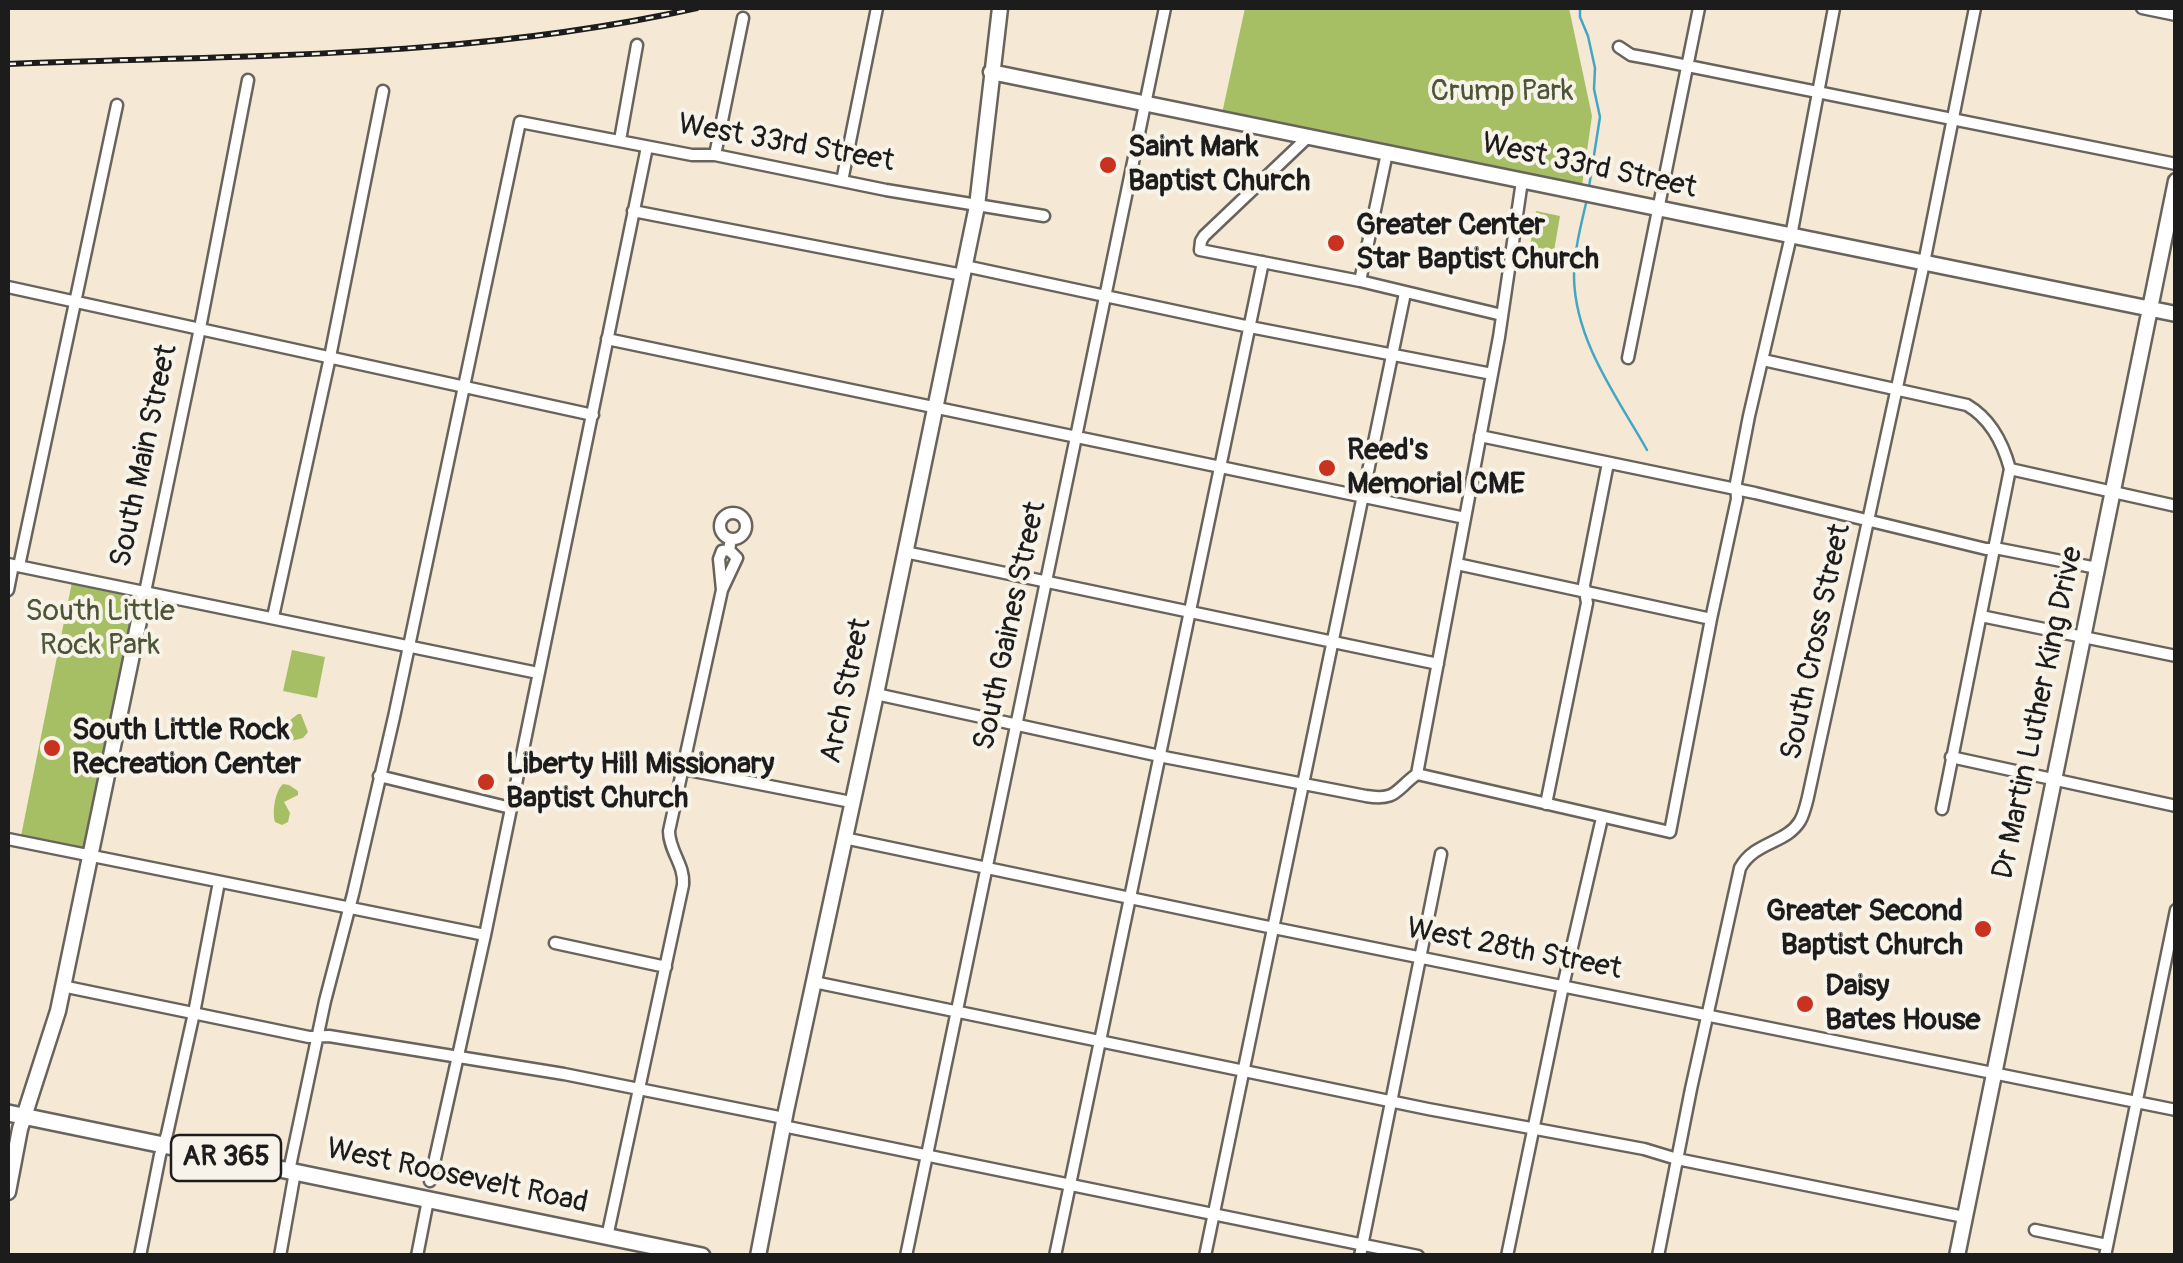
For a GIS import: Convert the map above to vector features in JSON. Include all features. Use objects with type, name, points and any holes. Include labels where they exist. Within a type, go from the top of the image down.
[{"type":"main road","name":"West Roosevelt Road","points":[[16,1114],[428,1200],[606,1244],[702,1256]]},
{"type":"street","points":[[842,181],[877,8]]},
{"type":"street","name":"Arch Street","points":[[758,1256],[977,206],[1000,8]]},
{"type":"street","name":"South Gaines Street","points":[[906,1256],[1164,8]]},
{"type":"street","points":[[1628,358],[1699,8]]},
{"type":"street","points":[[1417,774],[1670,832],[1737,499],[1749,416],[1791,236],[1834,8]]},
{"type":"street","name":"South Cross Street","points":[[1658,1256],[1740,868],[1750,853],[1794,828],[1804,811],[1870,520],[1974,8]]},
{"type":"street","points":[[2142,8],[2176,15]]},
{"type":"street","points":[[715,155],[743,18]]},
{"type":"street","points":[[620,140],[637,46]]},
{"type":"street","points":[[1619,46],[1631,54],[1687,66],[2176,164]]},
{"type":"street","name":"West 33rd Street","points":[[991,72],[2176,314]]},
{"type":"street","name":"South Main Street","points":[[8,1192],[16,1114],[51,1035],[62,986],[248,80]]},
{"type":"street","points":[[273,617],[384,91]]},
{"type":"street","points":[[8,590],[117,105]]},
{"type":"street","name":"West 33rd Street","points":[[464,388],[520,122],[1044,216]]},
{"type":"street","points":[[1306,138],[1204,236],[1200,250],[1502,314]]},
{"type":"street","points":[[430,1180],[485,935],[647,147]]},
{"type":"street","points":[[1360,281],[1387,154]]},
{"type":"street","points":[[876,694],[1160,756],[1384,798],[1395,793],[1417,774],[1492,374],[1522,181]]},
{"type":"street","name":"Dr Martin Luther King Drive","points":[[1957,1256],[2176,182]]},
{"type":"street","points":[[633,211],[1105,295],[1492,374]]},
{"type":"street","points":[[1055,1256],[1263,262]]},
{"type":"street","points":[[8,287],[592,414]]},
{"type":"street","points":[[1205,1256],[1405,293]]},
{"type":"street","points":[[606,338],[1465,518]]},
{"type":"street","points":[[1763,360],[1956,401],[1978,412],[1998,438],[2010,469],[1942,809]]},
{"type":"street","points":[[280,1256],[317,1038],[464,388]]},
{"type":"street","points":[[1480,436],[1737,489],[1993,549],[2097,568]]},
{"type":"street","points":[[1546,804],[1586,603],[1583,592],[1608,463]]},
{"type":"street","points":[[2010,469],[2176,506]]},
{"type":"street","points":[[606,1244],[684,875],[668,837],[722,590],[720,554],[730,544]]},
{"type":"street","points":[[905,552],[1438,664]]},
{"type":"street","points":[[1457,564],[1711,619]]},
{"type":"street","points":[[13,565],[538,673]]},
{"type":"street","points":[[1981,616],[2176,656]]},
{"type":"street","points":[[1951,758],[2176,806]]},
{"type":"street","points":[[683,769],[851,802]]},
{"type":"street","points":[[379,776],[511,808]]},
{"type":"street","points":[[1507,1256],[1602,818]]},
{"type":"street","name":"West 28th Street","points":[[844,838],[2176,1110]]},
{"type":"street","points":[[8,839],[485,935]]},
{"type":"street","points":[[1361,1250],[1441,854]]},
{"type":"street","points":[[140,1256],[219,882]]},
{"type":"street","points":[[2035,1230],[2106,1250],[2176,910]]},
{"type":"street","points":[[555,943],[666,967]]},
{"type":"street","points":[[814,982],[1964,1217]]},
{"type":"street","points":[[62,986],[317,1038],[330,1036],[564,1074],[1214,1214],[1361,1250],[1418,1256]]},
{"type":"street","points":[[416,1256],[428,1200]]},
{"type":"green space","name":"Crump Park","points":[[1245,8],[1569,8],[1592,116],[1581,193],[1221,118]]},
{"type":"green space","points":[[1536,211],[1560,216],[1554,251],[1530,246]]},
{"type":"green space","name":"South Little Rock Park","points":[[73,577],[145,592],[90,856],[20,841]]},
{"type":"green space","points":[[292,650],[325,657],[317,698],[283,691]]},
{"type":"green space","points":[[298,714],[308,732],[291,741],[285,724]]},
{"type":"green space","points":[[283,784],[298,791],[298,795],[284,802],[290,813],[288,822],[282,825],[275,822],[274,813],[276,796]]},
{"type":"waterway","points":[[1580,8],[1595,68],[1594,89],[1600,117],[1589,187]]},
{"type":"waterway","points":[[1587,199],[1574,267],[1576,301],[1600,368],[1647,450]]},
{"type":"railway","points":[[8,64],[440,46],[612,25],[697,8]]},
{"type":"place","name":"Saint Mark Baptist Church","points":[[1108,165]]},
{"type":"place","name":"Greater Center Star Baptist Church","points":[[1336,243]]},
{"type":"place","name":"Reed's Memorial CME","points":[[1327,468]]},
{"type":"place","name":"South Little Rock Recreation Center","points":[[52,748]]},
{"type":"place","name":"Liberty Hill Missionary Baptist Church","points":[[486,782]]},
{"type":"place","name":"Greater Second Baptist Church","points":[[1983,929]]},
{"type":"place","name":"Daisy Bates House","points":[[1805,1004]]}]
